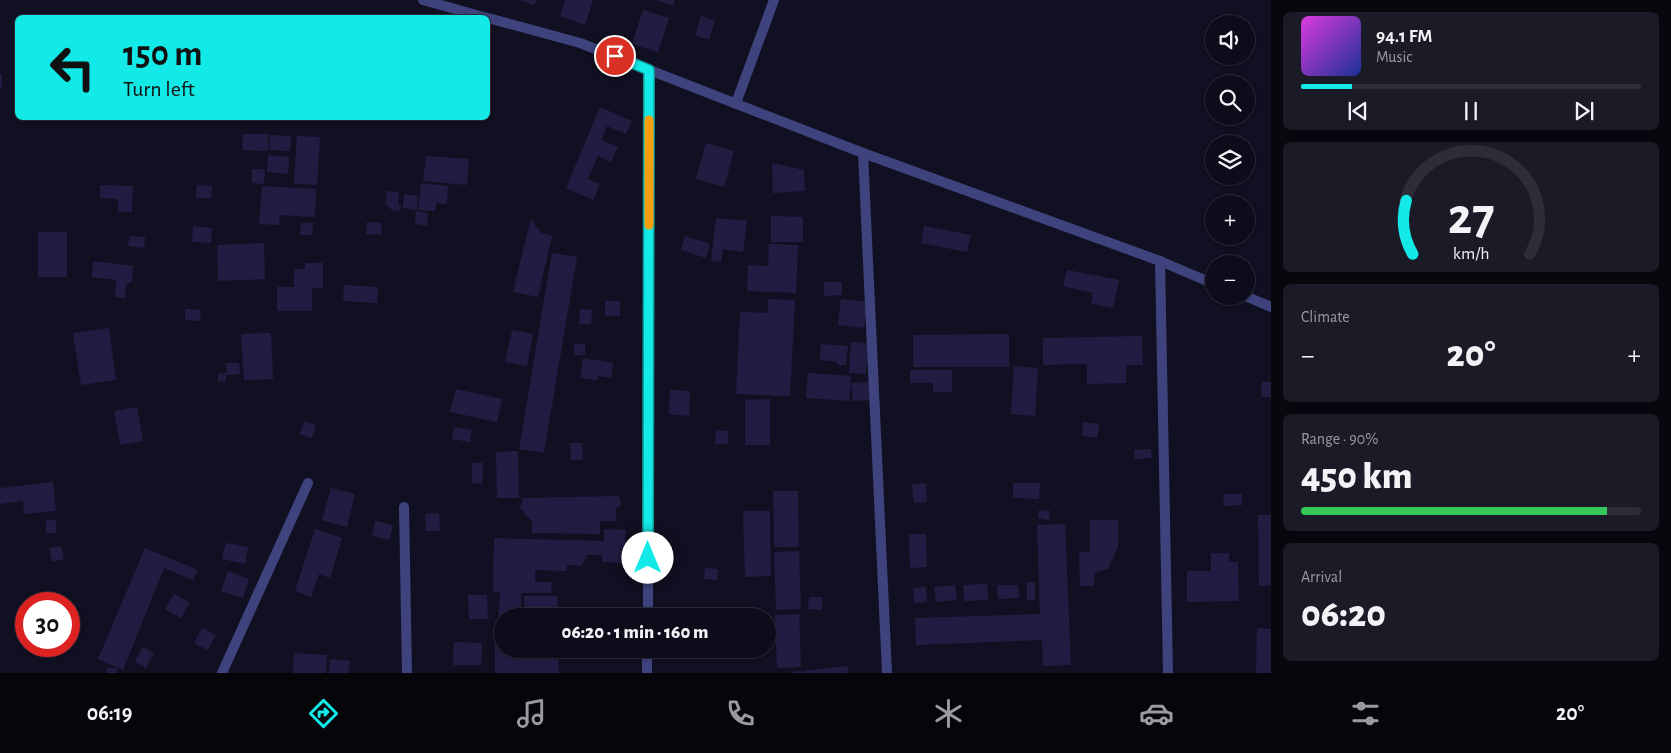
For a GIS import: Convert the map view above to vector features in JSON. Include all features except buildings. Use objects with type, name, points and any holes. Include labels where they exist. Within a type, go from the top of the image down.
[{"type":"street","points":[[423,0],[476,15]]},
{"type":"street","points":[[736,103],[774,0]]},
{"type":"street","points":[[490,19],[580,43],[863,153],[1160,261],[1205,280]]},
{"type":"street","points":[[648,608],[649,70]]},
{"type":"street","points":[[863,153],[887,673]]},
{"type":"street","points":[[1160,261],[1168,673]]},
{"type":"street","points":[[1255,300],[1271,307]]},
{"type":"street","points":[[222,673],[308,483]]},
{"type":"street","points":[[404,507],[408,673]]},
{"type":"street","points":[[647,658],[647,673]]},
{"type":"slow traffic","points":[[649,120],[649,225]]},
{"type":"route","points":[[615,56],[649,70],[648,558]]}]
